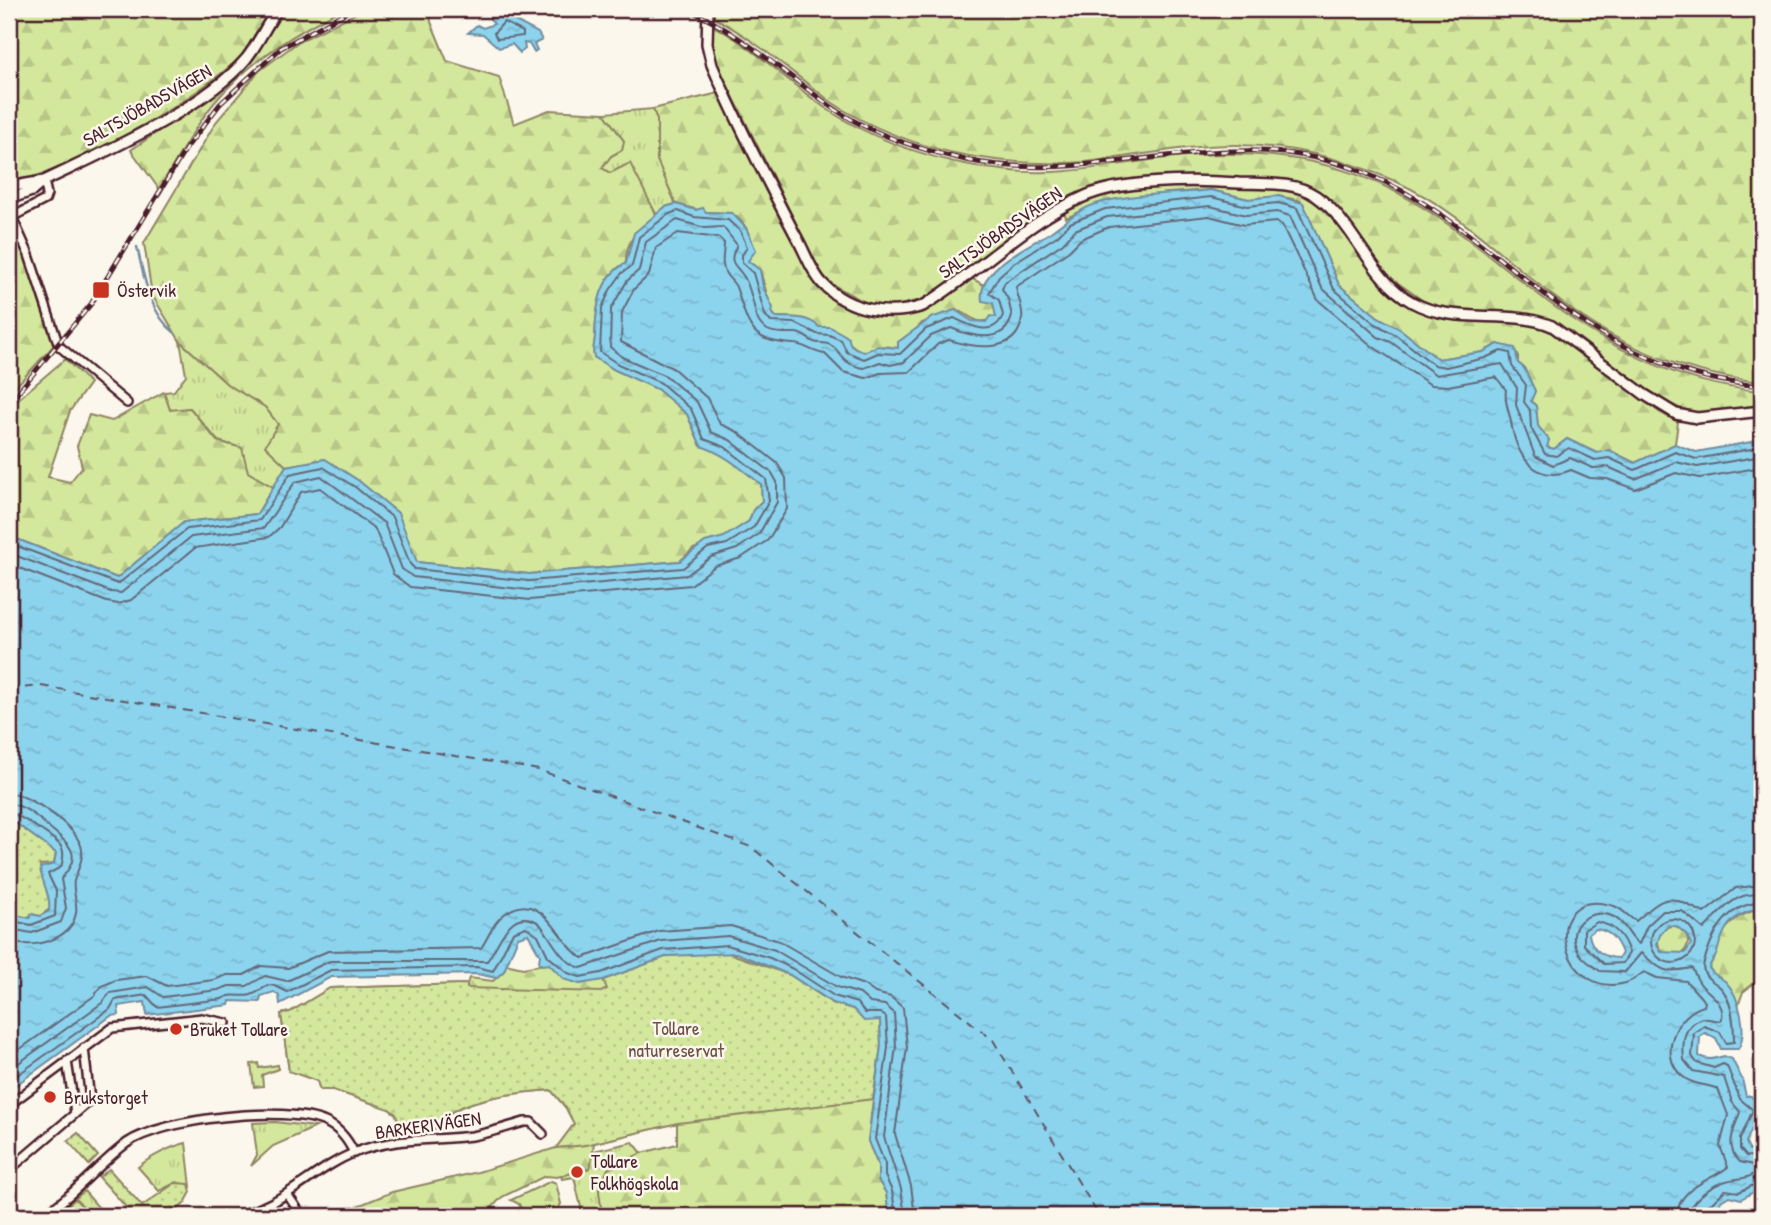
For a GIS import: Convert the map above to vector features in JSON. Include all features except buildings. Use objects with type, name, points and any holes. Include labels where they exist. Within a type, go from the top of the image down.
[{"type":"street","name":"SALTSJÖBADSVÄGEN","points":[[9,198],[32,191],[44,181],[137,136],[205,94],[247,58],[278,9]]},
{"type":"street","name":"SALTSJÖBADSVÄGEN","points":[[708,9],[706,44],[712,65],[821,283],[835,294],[863,307],[900,312],[923,306],[1083,196],[1173,182],[1282,185],[1315,195],[1347,229],[1384,280],[1412,302],[1460,316],[1532,320],[1552,326],[1661,406],[1686,418],[1762,411]]},
{"type":"street","name":"SALTSJÖBADSVÄGEN","points":[[9,187],[44,181]]},
{"type":"street","points":[[44,181],[47,194],[45,200],[12,217],[29,256],[59,346],[127,403]]},
{"type":"street","points":[[9,1105],[112,1028],[202,1018],[226,1023]]},
{"type":"street","points":[[9,1170],[91,1099],[84,1048]]},
{"type":"street","points":[[67,1061],[75,1113]]},
{"type":"street","points":[[42,1216],[127,1144],[167,1126],[250,1115],[310,1118],[334,1127],[354,1153]]},
{"type":"street","name":"BARKERIVÄGEN","points":[[233,1216],[259,1211],[354,1153],[408,1139],[471,1136],[524,1122],[530,1122],[543,1134]]},
{"type":"street","points":[[287,1194],[302,1216]]},
{"type":"green space","points":[[9,9],[270,9],[242,55],[197,91],[132,132],[97,150],[33,177],[9,182]]},
{"type":"green space","points":[[284,9],[343,9],[274,49],[242,74],[199,123],[159,189],[131,150],[197,105],[236,73],[269,33]]},
{"type":"green space","points":[[364,9],[430,9],[431,22],[447,61],[499,77],[514,124],[549,110],[604,113],[624,141],[622,150],[611,156],[602,168],[610,173],[630,163],[657,216],[634,235],[626,255],[626,263],[610,276],[605,285],[596,315],[594,357],[657,389],[687,414],[701,446],[721,452],[761,484],[762,501],[753,510],[749,521],[730,535],[693,549],[680,561],[529,574],[416,562],[398,513],[359,481],[325,459],[286,466],[265,446],[278,424],[265,407],[227,384],[180,341],[152,295],[144,243],[216,122],[259,71],[298,42]]},
{"type":"green space","points":[[714,9],[1762,9],[1762,382],[1683,366],[1610,334],[1565,305],[1442,208],[1397,182],[1358,167],[1298,151],[1235,145],[1056,163],[998,160],[951,152],[897,136],[845,111],[759,46],[713,17]]},
{"type":"green space","points":[[710,24],[756,53],[812,98],[846,121],[867,132],[933,157],[979,167],[1041,172],[1080,170],[1186,156],[1243,154],[1299,159],[1353,173],[1380,184],[1430,212],[1565,314],[1610,343],[1683,375],[1709,383],[1762,391],[1762,407],[1690,413],[1659,399],[1570,331],[1549,320],[1532,315],[1441,308],[1422,300],[1387,275],[1332,203],[1313,188],[1295,181],[1204,176],[1100,186],[1061,201],[929,298],[892,307],[866,303],[824,280],[713,56]]},
{"type":"green space","points":[[719,93],[817,287],[837,302],[857,312],[895,316],[933,303],[971,278],[984,285],[982,294],[993,303],[997,317],[978,321],[955,310],[922,323],[898,348],[884,346],[864,352],[834,330],[819,327],[804,319],[776,317],[772,312],[760,270],[748,261],[749,234],[744,224],[732,213],[706,212],[676,204],[657,160],[657,120],[653,109]]},
{"type":"green space","points":[[653,109],[657,120],[657,160],[676,204],[665,207],[657,216],[639,183],[602,168],[611,156],[622,150],[624,141],[604,113]]},
{"type":"green space","points":[[1222,185],[1244,189],[1278,189],[1310,198],[1324,208],[1336,222],[1382,284],[1397,298],[1415,308],[1464,320],[1517,323],[1551,329],[1659,412],[1678,422],[1675,444],[1635,463],[1609,450],[1598,454],[1567,439],[1554,449],[1546,447],[1549,440],[1538,426],[1536,406],[1531,401],[1535,391],[1524,368],[1518,363],[1518,355],[1498,344],[1483,352],[1438,359],[1400,329],[1378,317],[1339,285],[1303,203],[1298,200],[1278,196],[1249,199],[1211,190],[1103,202],[1066,218],[1064,211],[1122,192],[1161,187]]},
{"type":"green space","points":[[11,224],[21,243],[55,344],[9,394]]},
{"type":"green space","points":[[180,341],[227,384],[265,407],[278,424],[266,446],[286,466],[273,487],[247,473],[242,448],[218,441],[190,408],[170,410],[164,392],[174,391],[186,375]]},
{"type":"green space","points":[[65,359],[90,383],[70,411],[48,477],[70,482],[82,467],[77,446],[89,415],[112,421],[164,392],[170,410],[190,408],[217,441],[242,448],[248,472],[273,487],[257,514],[185,522],[117,578],[9,536],[9,407]]},
{"type":"green space","points":[[9,818],[56,853],[54,864],[40,865],[51,908],[40,916],[31,914],[30,918],[9,914]]},
{"type":"green space","points":[[1755,910],[1762,918],[1762,977],[1743,992],[1738,1006],[1709,968],[1723,931],[1738,917]]},
{"type":"green space","points":[[1673,926],[1684,930],[1688,941],[1684,952],[1673,956],[1662,952],[1658,941],[1662,930]]},
{"type":"green space","name":"Tollare naturreservat","points":[[726,952],[790,975],[832,1003],[853,1009],[864,1020],[880,1020],[881,1046],[873,1099],[678,1123],[586,1145],[556,1148],[574,1124],[566,1108],[551,1090],[488,1098],[456,1110],[444,1118],[438,1128],[401,1133],[396,1114],[389,1109],[333,1090],[320,1090],[317,1081],[289,1071],[281,1014],[290,1012],[330,988],[467,984],[467,988],[601,992],[607,989],[603,980],[668,956]]},
{"type":"green space","name":"Tollare naturreservat","points":[[549,963],[564,979],[580,984],[609,977],[873,1099],[868,1141],[878,1165],[878,1180],[886,1193],[889,1216],[602,1216],[599,1190],[608,1169],[642,1153],[677,1144],[677,1123],[594,1143],[590,1168],[557,1177],[545,1176],[502,1197],[484,1216],[333,1216],[392,1192],[478,1172],[556,1148],[574,1124],[566,1108],[551,1090],[488,1098],[456,1110],[444,1118],[438,1128],[401,1133],[396,1114],[389,1109],[333,1090],[320,1090],[317,1081],[289,1071],[281,1014],[290,1012],[330,988],[467,984],[469,978],[493,981],[504,971],[505,964],[523,968]]},
{"type":"green space","points":[[258,1063],[259,1068],[278,1065],[278,1069],[262,1075],[263,1086],[254,1087],[251,1064]]},
{"type":"green space","points":[[275,1122],[316,1127],[273,1146],[251,1166],[257,1155],[253,1123]]},
{"type":"green space","points":[[78,1133],[98,1156],[89,1165],[68,1141]]},
{"type":"green space","points":[[633,1142],[642,1153],[608,1169],[599,1190],[602,1216],[583,1216],[574,1177],[562,1179],[561,1176],[590,1168],[593,1151]]},
{"type":"green space","points":[[186,1143],[191,1187],[177,1182],[159,1191],[138,1167],[161,1152]]},
{"type":"green space","points":[[109,1169],[142,1206],[175,1183],[189,1184],[191,1192],[185,1203],[170,1216],[134,1216],[99,1177]]},
{"type":"green space","points":[[551,1181],[556,1183],[561,1204],[553,1216],[524,1216],[519,1204],[511,1200]]},
{"type":"green space","points":[[84,1191],[106,1216],[92,1216],[75,1199]]},
{"type":"green space","points":[[75,1199],[92,1216],[57,1215]]},
{"type":"water","points":[[502,14],[538,33],[542,40],[534,44],[537,50],[534,52],[529,44],[524,43],[525,49],[520,53],[512,44],[499,48],[483,34],[468,33],[477,25],[483,28],[494,24],[490,19]]},
{"type":"water","points":[[1211,190],[1248,199],[1278,196],[1303,203],[1339,285],[1378,317],[1400,329],[1438,359],[1483,352],[1498,344],[1515,348],[1518,363],[1524,368],[1535,391],[1531,401],[1536,406],[1538,426],[1549,440],[1547,447],[1554,449],[1567,439],[1597,453],[1609,450],[1635,463],[1675,444],[1696,452],[1762,440],[1762,918],[1755,910],[1733,920],[1724,931],[1709,968],[1726,982],[1739,1006],[1742,1034],[1738,1049],[1721,1049],[1716,1038],[1705,1033],[1700,1036],[1699,1056],[1706,1059],[1724,1056],[1732,1059],[1742,1079],[1746,1096],[1751,1096],[1761,1109],[1746,1142],[1749,1150],[1762,1150],[1759,1189],[1741,1199],[1729,1196],[1721,1201],[1716,1215],[1709,1210],[1703,1213],[1705,1216],[889,1216],[886,1193],[878,1180],[878,1165],[868,1141],[881,1046],[880,1020],[864,1021],[853,1009],[833,1003],[790,975],[736,953],[668,956],[603,980],[580,984],[564,979],[549,964],[542,965],[539,962],[540,955],[528,934],[518,937],[504,971],[496,978],[477,974],[331,977],[280,1004],[279,996],[274,992],[261,996],[260,1002],[230,1001],[229,1005],[147,1015],[145,1002],[118,1006],[119,1015],[111,1016],[9,1090],[9,914],[30,918],[31,914],[40,916],[49,911],[49,899],[40,868],[54,864],[56,853],[9,818],[9,536],[117,578],[184,522],[257,514],[286,466],[325,459],[359,481],[398,513],[417,562],[529,574],[680,561],[705,542],[724,537],[749,521],[753,510],[762,501],[761,484],[740,467],[701,446],[687,414],[657,389],[594,357],[596,314],[605,285],[610,276],[626,263],[634,233],[665,207],[676,204],[696,210],[703,208],[706,212],[732,213],[746,228],[756,250],[748,261],[760,270],[763,287],[773,308],[772,313],[776,317],[804,319],[819,327],[830,327],[848,337],[851,346],[864,352],[877,346],[898,348],[898,342],[931,318],[955,310],[972,321],[986,322],[990,316],[996,317],[993,303],[982,301],[983,289],[996,268],[1088,207],[1130,197]],"holes":[[[1668,926],[1676,926],[1686,934],[1691,944],[1685,953],[1661,952],[1657,944],[1660,935]],[[1596,929],[1610,934],[1616,940],[1622,953],[1619,958],[1604,955],[1596,949],[1589,934]]]},
{"type":"waterway","points":[[137,247],[153,304],[174,332]]},
{"type":"ferry route","points":[[9,689],[41,686],[539,770],[751,847],[993,1040],[1099,1216]]},
{"type":"railway","points":[[9,403],[91,304],[187,147],[220,104],[281,48],[352,9]]},
{"type":"railway","points":[[687,9],[725,29],[860,124],[913,146],[949,156],[1017,166],[1067,166],[1215,152],[1265,151],[1314,158],[1365,173],[1446,218],[1566,310],[1611,339],[1684,371],[1709,378],[1762,386]]},
{"type":"place","name":"Östervik","points":[[101,290]]},
{"type":"place","name":"Bruket Tollare","points":[[176,1029]]},
{"type":"place","name":"Brukstorget","points":[[50,1097]]},
{"type":"place","name":"Tollare Folkhögskola","points":[[577,1172]]}]
